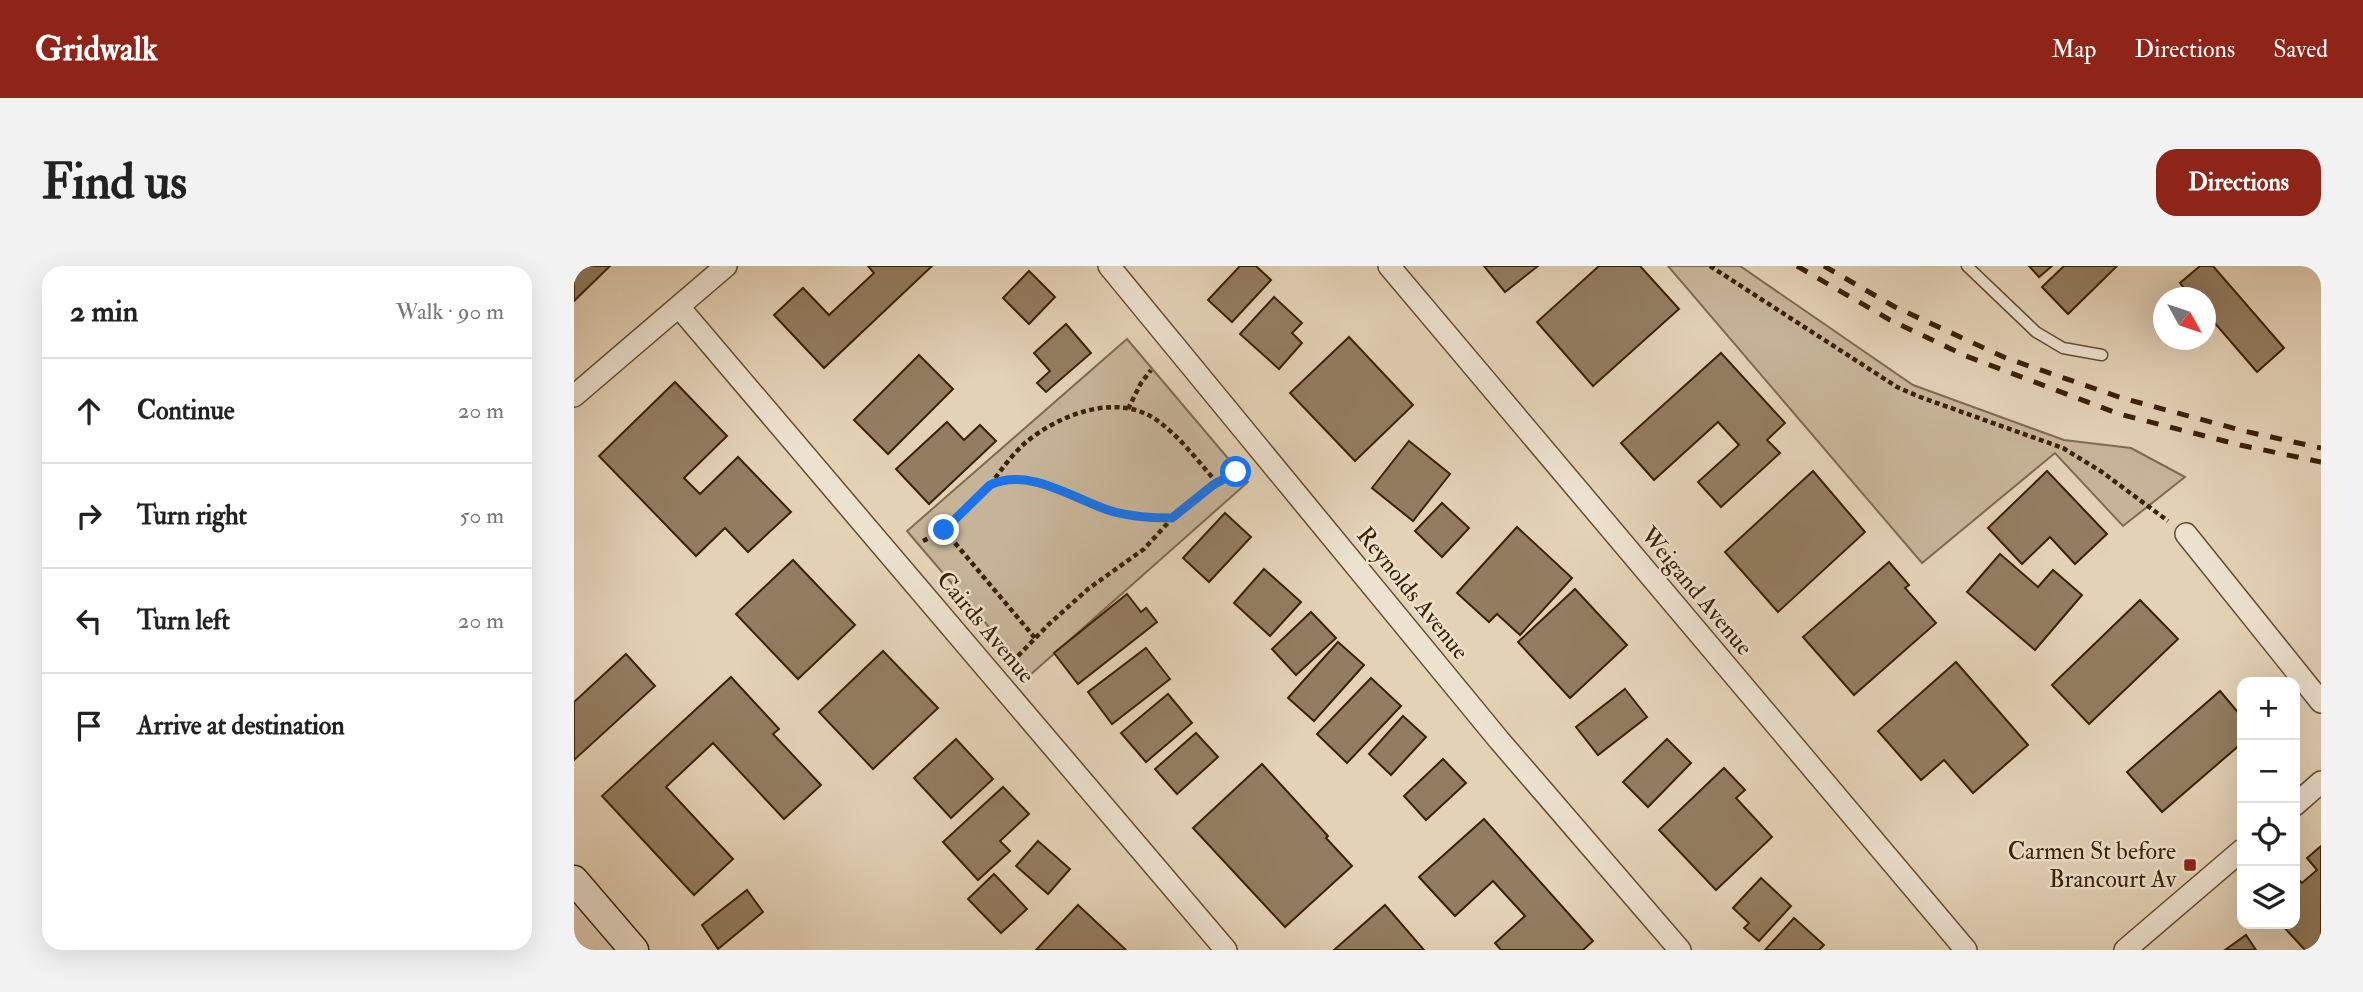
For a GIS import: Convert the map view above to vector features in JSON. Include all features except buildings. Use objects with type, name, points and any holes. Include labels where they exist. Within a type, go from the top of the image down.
[{"type":"main road","points":[[574,880],[634,950]]},
{"type":"street","points":[[574,396],[726,266]]},
{"type":"street","name":"Reynolds Avenue","points":[[1109,266],[1499,740],[1680,950]]},
{"type":"street","name":"Weigand Avenue","points":[[1389,266],[1966,950]]},
{"type":"street","name":"Cairds Avenue","points":[[679,307],[1226,950]]},
{"type":"street","points":[[2186,534],[2321,702]]},
{"type":"street","points":[[2297,803],[2321,782]]},
{"type":"street","points":[[2125,950],[2237,854]]},
{"type":"lane","points":[[1968,266],[2036,332],[2063,348],[2102,355]]},
{"type":"path","points":[[1710,266],[1897,387],[2063,448],[2102,472],[2186,534]]},
{"type":"path","points":[[1128,409],[1151,370]]},
{"type":"path","points":[[923,541],[944,530],[990,485],[1005,463],[1024,444],[1046,428],[1070,416],[1094,410],[1121,407],[1157,420],[1217,483]]},
{"type":"path","points":[[1018,656],[1088,589],[1144,549],[1172,518],[1217,483],[1236,472]]},
{"type":"path","points":[[990,485],[1000,481],[1045,484],[1129,516],[1172,518]]},
{"type":"path","points":[[944,530],[1035,638]]},
{"type":"shaded area","points":[[1668,266],[1740,266],[1913,385],[2064,440],[2131,448],[2185,477],[2123,526],[2055,453],[1922,563]]},
{"type":"shaded area","points":[[1127,339],[1248,482],[1030,675],[907,531]]},
{"type":"railway","points":[[1797,266],[1890,320],[1966,356],[2119,414],[2240,445],[2321,462]]},
{"type":"railway","points":[[1824,266],[1895,307],[2006,358],[2122,398],[2244,431],[2321,448]]},
{"type":"place","name":"Carmen St before Brancourt Av","points":[[2190,865]]},
{"type":"route","points":[[944,530],[990,485],[1000,481],[1045,484],[1129,516],[1172,518],[1213,485],[1236,472]]}]
